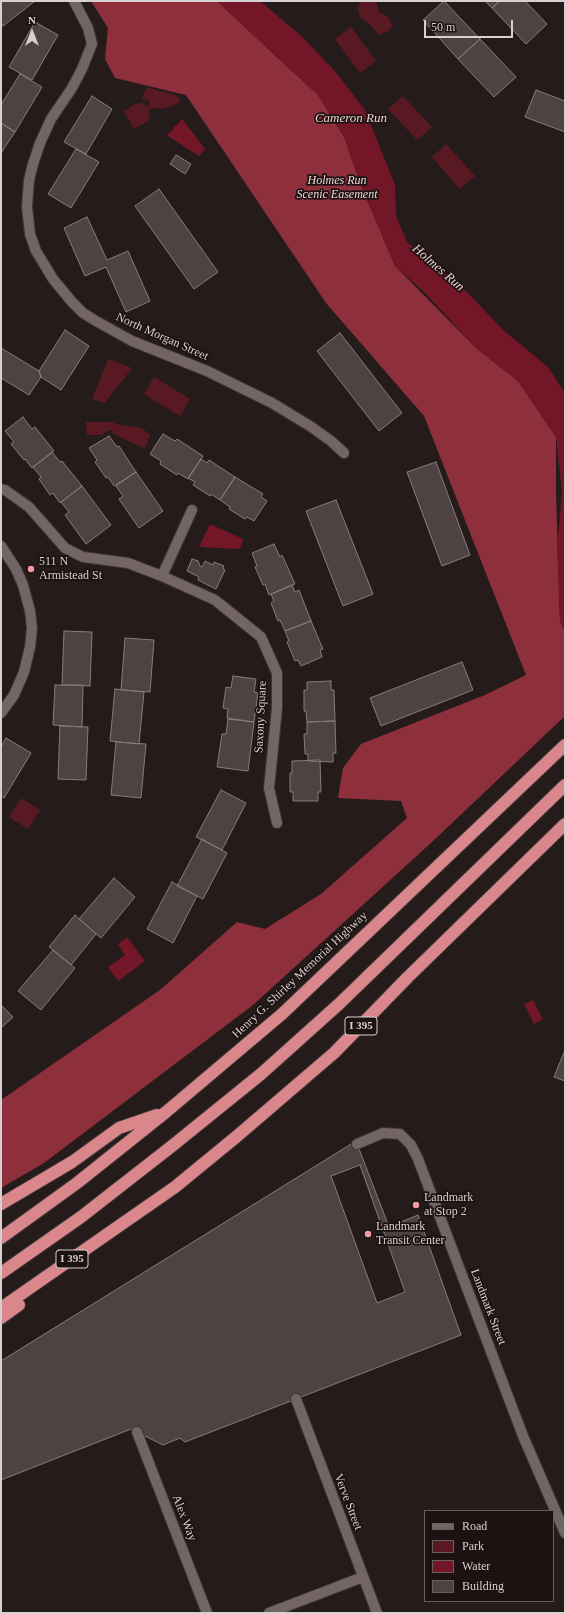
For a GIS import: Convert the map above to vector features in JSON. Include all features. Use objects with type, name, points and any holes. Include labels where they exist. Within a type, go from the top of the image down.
[{"type":"highway","name":"Henry G. Shirley Memorial Highway","points":[[1,1238],[77,1183],[166,1112],[282,1014],[565,745]]},
{"type":"highway","points":[[1,1273],[81,1217],[261,1074],[345,999],[565,785]]},
{"type":"highway","name":"I 395","points":[[1,1308],[175,1187],[334,1053],[408,977],[565,824]]},
{"type":"highway","points":[[1,1204],[72,1162],[119,1128],[166,1112]]},
{"type":"highway","points":[[1,1318],[142,1210]]},
{"type":"street","name":"North Morgan Street","points":[[74,1],[88,28],[92,44],[82,69],[72,88],[51,119],[40,143],[32,164],[27,206],[30,234],[36,250],[53,279],[72,302],[96,321],[132,341],[207,371],[272,403],[310,426],[331,441],[344,453]]},
{"type":"street","name":"Saxony Square","points":[[1,489],[5,490],[29,507],[65,548],[84,557],[128,563],[162,576],[215,600],[262,637],[277,674],[277,708],[269,788],[277,823]]},
{"type":"street","points":[[162,576],[192,510]]},
{"type":"street","points":[[1,546],[16,569],[23,585],[30,611],[32,628],[30,647],[24,672],[14,695],[1,713]]},
{"type":"street","name":"Landmark Street","points":[[357,1144],[382,1133],[400,1134],[411,1145],[418,1158],[523,1436],[565,1533]]},
{"type":"street","name":"Verve Street","points":[[296,1400],[377,1613]]},
{"type":"street","name":"Alex Way","points":[[137,1432],[207,1613]]},
{"type":"street","points":[[269,1613],[363,1577]]},
{"type":"green space","name":"Holmes Run Scenic Easement","points":[[91,1],[217,1],[318,95],[344,137],[362,188],[395,266],[477,349],[518,381],[556,437],[560,621],[565,632],[565,716],[432,842],[253,1005],[44,1163],[1,1188],[1,1100],[160,990],[237,922],[265,929],[321,894],[407,818],[401,801],[338,798],[343,768],[361,744],[485,695],[526,675],[424,416],[326,303],[186,95],[115,78],[105,59],[108,28]]},
{"type":"green space","points":[[361,1],[376,1],[379,12],[387,16],[393,26],[387,32],[379,35],[369,23],[360,17],[358,9]]},
{"type":"green space","points":[[351,27],[376,61],[360,73],[335,39]]},
{"type":"green space","points":[[146,87],[175,95],[180,99],[178,104],[163,109],[152,108],[148,111],[150,113],[148,121],[134,129],[124,111],[135,104],[144,103],[146,107],[150,104],[148,100],[142,99]]},
{"type":"green space","points":[[403,96],[432,127],[417,140],[388,109]]},
{"type":"green space","points":[[446,144],[475,176],[460,189],[432,157]]},
{"type":"green space","points":[[108,359],[132,368],[105,403],[92,399]]},
{"type":"green space","points":[[154,377],[190,399],[180,416],[144,394]]},
{"type":"green space","points":[[86,422],[115,422],[114,424],[142,428],[150,435],[145,449],[114,434],[111,430],[105,432],[103,435],[87,435]]},
{"type":"green space","points":[[21,798],[40,810],[28,829],[9,817]]},
{"type":"water","name":"Cameron Run","points":[[217,1],[260,1],[300,35],[334,70],[365,110],[395,185],[396,216],[407,242],[471,296],[502,329],[548,367],[565,393],[565,632],[560,621],[557,548],[562,493],[556,437],[518,381],[477,349],[426,294],[395,266],[362,188],[344,137],[318,95]]},
{"type":"water","points":[[181,120],[183,120],[205,149],[199,156],[168,136],[174,128],[173,126],[176,126]]},
{"type":"water","points":[[210,524],[243,539],[240,549],[201,547],[200,545]]},
{"type":"water","points":[[127,937],[145,961],[118,981],[108,967],[125,955],[118,944]]},
{"type":"water","points":[[533,1000],[543,1019],[534,1024],[524,1004]]},
{"type":"building","points":[[1,1],[35,1],[3,26],[1,23]]},
{"type":"building","points":[[444,1],[480,39],[458,59],[423,20]]},
{"type":"building","points":[[485,1],[500,1],[492,8]]},
{"type":"building","points":[[500,1],[525,1],[547,24],[526,44],[492,8]]},
{"type":"building","points":[[35,22],[58,35],[32,80],[9,67]]},
{"type":"building","points":[[480,39],[516,77],[494,97],[458,59]]},
{"type":"building","points":[[20,74],[42,87],[15,132],[1,123],[1,105]]},
{"type":"building","points":[[536,90],[565,101],[565,132],[525,117]]},
{"type":"building","points":[[92,96],[112,109],[86,154],[64,142]]},
{"type":"building","points":[[1,123],[15,132],[1,153]]},
{"type":"building","points":[[76,149],[99,162],[71,208],[48,194]]},
{"type":"building","points":[[176,155],[191,164],[185,174],[170,164]]},
{"type":"building","points":[[159,189],[218,272],[194,289],[135,206]]},
{"type":"building","points":[[87,217],[107,260],[128,251],[150,301],[126,312],[106,267],[85,276],[64,228]]},
{"type":"building","points":[[65,330],[89,346],[61,390],[41,377],[39,371]]},
{"type":"building","points":[[340,333],[402,413],[379,431],[317,351]]},
{"type":"building","points":[[1,348],[39,371],[41,377],[29,395],[1,378]]},
{"type":"building","points":[[23,417],[32,429],[35,427],[54,451],[32,468],[11,444],[14,442],[5,431]]},
{"type":"building","points":[[163,434],[175,441],[177,439],[203,456],[188,479],[178,473],[177,475],[160,464],[161,461],[150,454]]},
{"type":"building","points":[[109,436],[117,447],[119,446],[136,472],[114,486],[108,477],[106,478],[95,462],[97,460],[89,448]]},
{"type":"building","points":[[52,452],[60,462],[62,461],[82,486],[60,503],[53,493],[50,495],[39,479],[41,477],[33,467]]},
{"type":"building","points":[[201,459],[207,463],[209,460],[235,477],[220,500],[211,494],[210,496],[193,485],[195,482],[188,478]]},
{"type":"building","points":[[436,462],[470,555],[442,566],[407,472]]},
{"type":"building","points":[[136,472],[163,511],[139,528],[119,499],[123,496],[116,486]]},
{"type":"building","points":[[235,477],[263,494],[261,497],[267,501],[254,521],[247,517],[245,519],[229,509],[230,507],[220,500]]},
{"type":"building","points":[[82,486],[111,525],[86,544],[65,515],[69,512],[61,502]]},
{"type":"building","points":[[336,500],[373,594],[343,606],[306,511]]},
{"type":"building","points":[[274,544],[280,557],[282,555],[295,584],[269,595],[265,584],[263,585],[255,567],[257,566],[252,553]]},
{"type":"building","points":[[192,559],[198,561],[202,567],[205,561],[213,565],[214,562],[224,566],[223,569],[225,570],[216,589],[198,580],[199,577],[187,571]]},
{"type":"building","points":[[292,585],[295,592],[299,590],[311,621],[285,631],[280,620],[278,621],[271,603],[274,601],[271,594]]},
{"type":"building","points":[[311,621],[323,649],[320,650],[322,657],[301,666],[298,660],[295,661],[287,642],[289,641],[285,631]]},
{"type":"building","points":[[64,631],[92,632],[90,686],[62,685]]},
{"type":"building","points":[[125,638],[154,640],[150,692],[121,690]]},
{"type":"building","points":[[462,662],[473,690],[381,726],[370,698]]},
{"type":"building","points":[[233,676],[256,679],[254,692],[258,693],[254,722],[227,718],[228,709],[223,708],[226,687],[231,688]]},
{"type":"building","points":[[331,681],[331,690],[334,690],[335,721],[307,722],[306,711],[304,711],[304,690],[307,690],[307,682]]},
{"type":"building","points":[[55,685],[83,685],[82,727],[53,725]]},
{"type":"building","points":[[115,689],[144,692],[139,744],[110,741]]},
{"type":"building","points":[[228,719],[254,722],[248,771],[217,767],[222,734],[226,734]]},
{"type":"building","points":[[335,721],[336,753],[333,753],[333,762],[308,761],[308,754],[305,754],[304,734],[307,734],[307,722]]},
{"type":"building","points":[[60,726],[88,727],[86,780],[58,779]]},
{"type":"building","points":[[6,738],[31,753],[4,798],[1,796],[1,747]]},
{"type":"building","points":[[116,742],[146,744],[141,798],[111,795]]},
{"type":"building","points":[[320,760],[321,792],[318,792],[318,801],[293,801],[293,792],[290,792],[290,773],[292,773],[292,761]]},
{"type":"building","points":[[221,790],[246,803],[222,850],[196,837]]},
{"type":"building","points":[[202,839],[227,853],[203,899],[177,886]]},
{"type":"building","points":[[114,878],[135,897],[101,938],[79,919]]},
{"type":"building","points":[[172,882],[197,896],[173,943],[147,929]]},
{"type":"building","points":[[75,915],[96,934],[71,965],[49,947]]},
{"type":"building","points":[[53,950],[75,968],[41,1010],[18,991]]},
{"type":"building","points":[[1,1005],[13,1017],[1,1028]]},
{"type":"building","points":[[565,1050],[565,1081],[554,1077]]},
{"type":"building","points":[[356,1141],[389,1227],[418,1215],[461,1335],[185,1442],[180,1438],[163,1445],[131,1429],[1,1480],[1,1361]]},
{"type":"building","name":"Landmark Transit Center","points":[[360,1165],[405,1292],[377,1303],[331,1176]]},
{"type":"place","name":"511 N Armistead St","points":[[31,569]]},
{"type":"place","name":"Landmark at Stop 2","points":[[416,1205]]},
{"type":"place","name":"Landmark Transit Center","points":[[368,1234]]},
{"type":"water label","name":"Holmes Run","points":[[438,268]]}]
